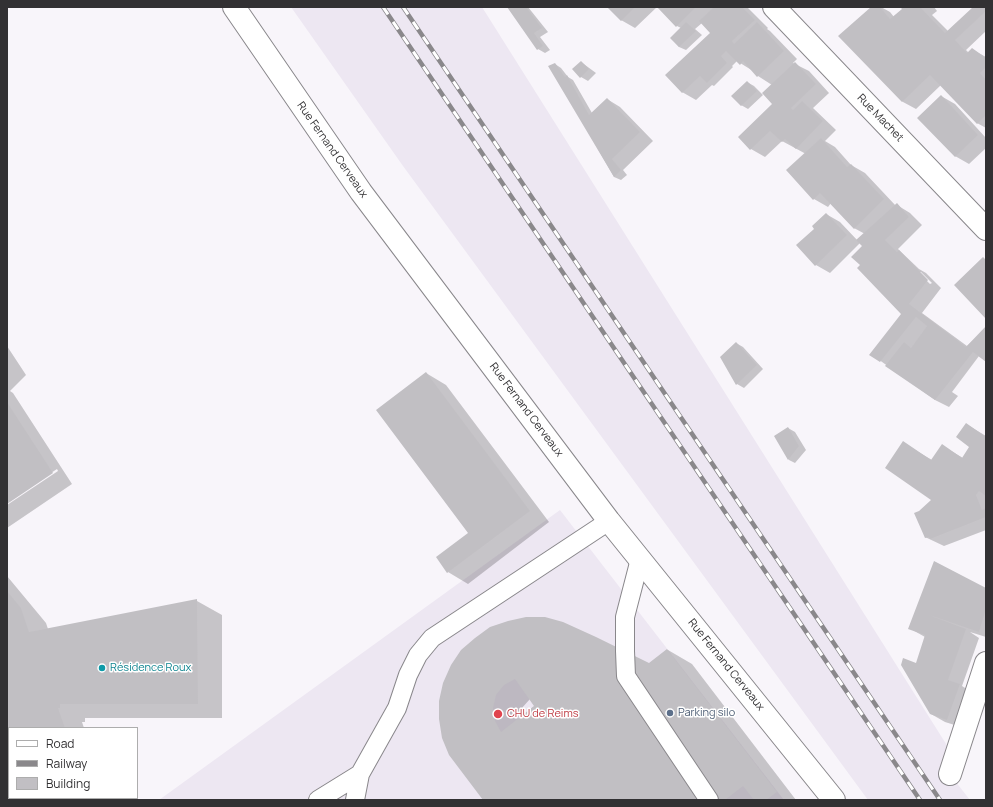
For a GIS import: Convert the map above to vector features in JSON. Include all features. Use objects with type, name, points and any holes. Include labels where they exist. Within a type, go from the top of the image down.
[{"type":"street","name":"Rue Fernand Cerveaux","points":[[234,7],[361,192],[609,521],[834,800]]},
{"type":"street","name":"Rue Machet","points":[[774,7],[986,229]]},
{"type":"street","points":[[950,774],[985,671]]},
{"type":"lane","points":[[355,800],[360,774],[397,708],[408,675],[418,655],[432,638],[609,521]]},
{"type":"lane","points":[[640,559],[625,617],[626,676],[709,800]]},
{"type":"lane","points":[[318,800],[360,774]]},
{"type":"shaded area","points":[[291,7],[482,7],[948,747],[941,763],[970,800],[868,800],[403,166]]},
{"type":"shaded area","name":"CHU de Reims","points":[[560,510],[784,800],[159,800]]},
{"type":"building","points":[[507,7],[526,7],[542,28],[534,33],[543,46],[537,50]]},
{"type":"building","points":[[607,7],[635,7],[621,21]]},
{"type":"building","points":[[657,7],[696,7],[676,27]]},
{"type":"building","points":[[714,7],[742,7],[755,20],[732,41],[734,44],[757,22],[784,51],[757,77],[743,61],[740,65],[726,51],[721,56],[727,63],[707,83],[700,76],[682,93],[665,75],[710,33],[699,21]]},
{"type":"building","points":[[871,7],[880,7],[890,19],[902,9],[900,7],[920,7],[945,33],[973,7],[986,7],[986,13],[985,12],[955,40],[967,53],[972,48],[986,58],[986,67],[980,73],[986,80],[986,115],[977,124],[930,75],[902,102],[838,36]]},
{"type":"building","points":[[686,22],[696,31],[679,47],[670,38]]},
{"type":"building","points":[[581,61],[589,69],[580,78],[572,69]]},
{"type":"building","points":[[795,62],[816,84],[791,108],[793,110],[802,101],[823,121],[796,149],[785,139],[782,142],[770,131],[750,150],[738,137],[772,104],[762,93]]},
{"type":"building","points":[[555,63],[565,77],[567,75],[589,115],[607,98],[640,132],[612,159],[621,170],[614,177],[548,66]]},
{"type":"building","points":[[747,81],[757,91],[741,106],[731,96]]},
{"type":"building","points":[[941,95],[978,135],[955,157],[917,118]]},
{"type":"building","points":[[821,138],[847,167],[851,164],[884,199],[854,229],[820,193],[813,200],[786,170]]},
{"type":"building","points":[[897,203],[909,217],[885,240],[897,252],[899,250],[928,280],[909,304],[966,347],[986,326],[986,362],[973,352],[935,400],[885,366],[904,342],[911,348],[927,326],[916,317],[880,362],[869,355],[901,314],[857,268],[860,265],[851,257],[862,246],[856,240]]},
{"type":"building","points":[[826,213],[847,235],[815,266],[796,245],[814,229],[812,226]]},
{"type":"building","points":[[983,257],[986,260],[986,319],[954,285]]},
{"type":"building","points":[[736,342],[757,365],[736,385],[720,357]]},
{"type":"building","points":[[426,372],[530,511],[447,573],[436,557],[468,533],[376,410]]},
{"type":"building","points":[[7,402],[53,473],[7,504]]},
{"type":"building","points":[[966,423],[986,437],[986,496],[979,491],[976,495],[982,510],[986,508],[986,517],[930,539],[929,537],[925,538],[914,513],[919,511],[931,500],[885,468],[903,441],[931,460],[942,444],[962,458],[969,447],[956,437]]},
{"type":"building","points":[[788,427],[799,446],[788,460],[774,436]]},
{"type":"building","points":[[934,561],[986,588],[986,609],[979,632],[929,615],[966,629],[948,680],[960,684],[947,720],[930,714],[901,665],[903,658],[916,663],[925,635],[908,629]]},
{"type":"building","name":"Résidence Roux","points":[[7,591],[21,608],[29,632],[197,599],[198,704],[60,704],[60,708],[58,708],[65,727],[8,727],[8,799],[15,800],[7,800]]},
{"type":"building","name":"Parking silo","points":[[526,617],[545,617],[563,622],[649,663],[667,649],[777,792],[766,800],[754,800],[743,786],[725,800],[483,800],[449,755],[442,738],[439,719],[439,701],[443,683],[451,665],[461,650],[490,627]],"holes":[[[515,679],[534,706],[501,732],[495,721],[493,708],[496,695],[504,685]]]},
{"type":"railway","points":[[383,7],[920,800]]},
{"type":"railway","points":[[403,7],[940,800]]},
{"type":"place","name":"Résidence Roux","points":[[102,668]]},
{"type":"place","name":"Parking silo","points":[[670,713]]},
{"type":"place","name":"CHU de Reims","points":[[498,714]]}]
